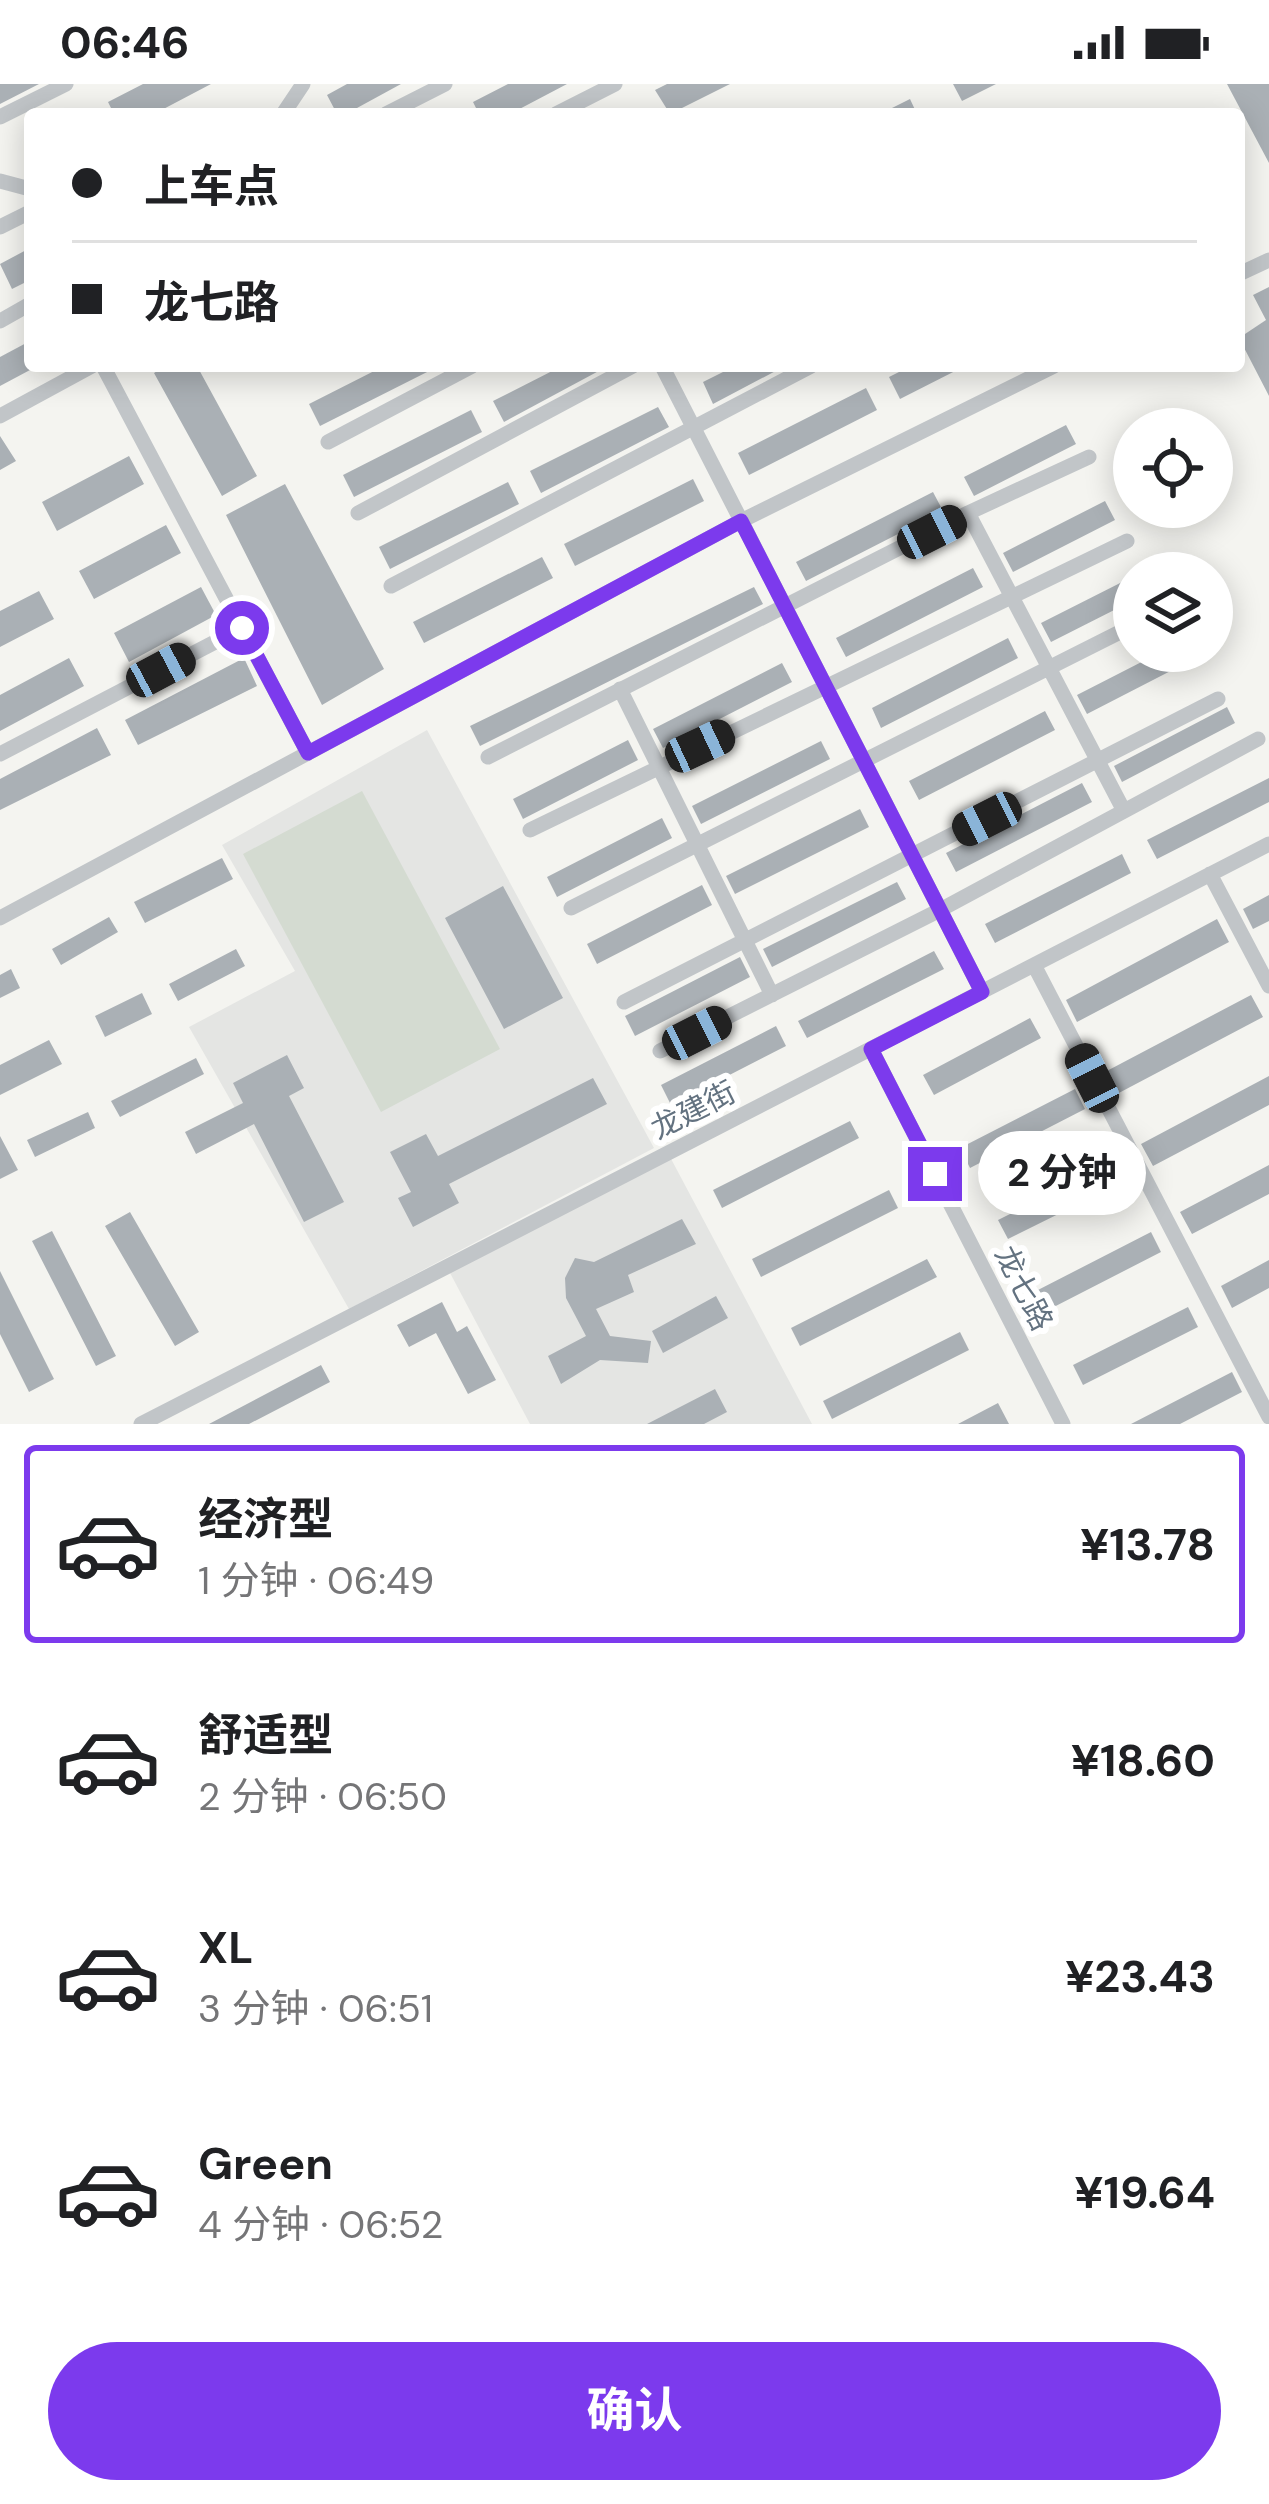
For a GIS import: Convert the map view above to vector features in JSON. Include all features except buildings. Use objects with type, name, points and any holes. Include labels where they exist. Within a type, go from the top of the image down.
[{"type":"street","points":[[0,117],[66,84]]},
{"type":"street","points":[[398,108],[445,84]]},
{"type":"street","points":[[568,108],[615,84]]},
{"type":"street","points":[[0,416],[81,372]]},
{"type":"street","points":[[106,372],[308,753]]},
{"type":"street","points":[[328,442],[461,372]]},
{"type":"street","points":[[358,513],[622,372]]},
{"type":"street","points":[[665,372],[982,992]]},
{"type":"street","points":[[391,586],[799,372]]},
{"type":"street","points":[[0,918],[741,521],[1042,372]]},
{"type":"street","points":[[488,757],[1088,457]]},
{"type":"street","points":[[968,513],[1124,811]]},
{"type":"street","points":[[530,830],[1126,542]]},
{"type":"street","points":[[0,754],[242,628]]},
{"type":"street","points":[[571,908],[1113,635]]},
{"type":"street","points":[[620,689],[772,994]]},
{"type":"street","points":[[624,1002],[1218,700]]},
{"type":"street","points":[[660,1052],[940,910],[1258,739]]},
{"type":"street","name":"龙建街","points":[[141,1424],[1269,844]]},
{"type":"street","points":[[1210,874],[1269,986]]},
{"type":"street","points":[[1034,965],[1269,1418]]},
{"type":"street","name":"龙七路","points":[[871,1049],[1063,1424]]},
{"type":"shaded area","points":[[427,730],[654,1148],[349,1309],[189,1027],[295,971],[222,845]]},
{"type":"shaded area","points":[[362,791],[500,1049],[381,1112],[243,854]]},
{"type":"shaded area","points":[[669,1155],[812,1424],[530,1424],[449,1271]]},
{"type":"route","points":[[242,628],[308,753],[741,521],[982,992],[871,1049],[935,1174]]}]
